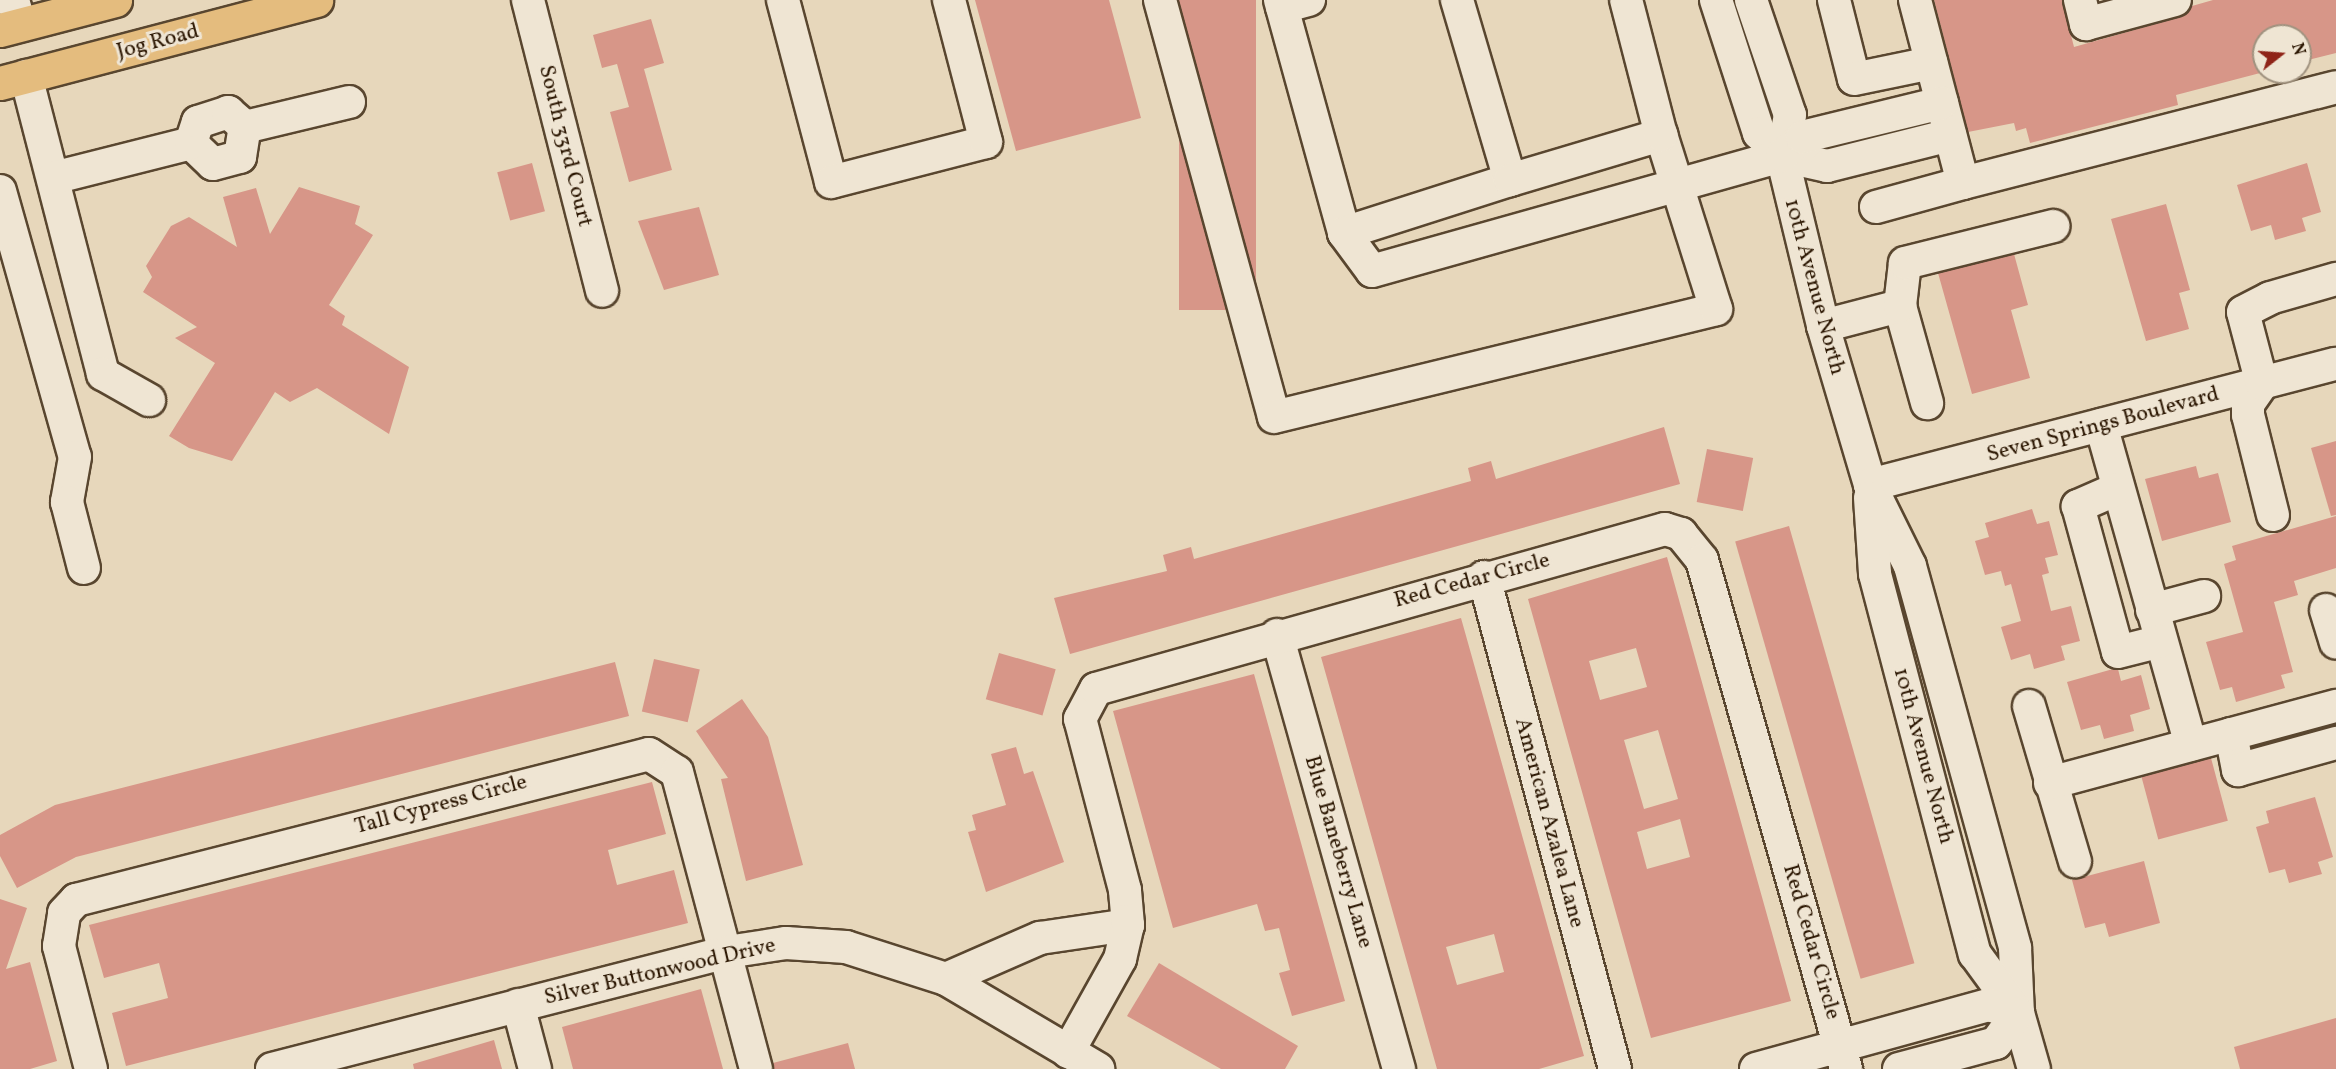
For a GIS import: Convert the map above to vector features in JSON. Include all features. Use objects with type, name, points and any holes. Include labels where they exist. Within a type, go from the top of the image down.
[{"type":"main road","points":[[11,18],[115,0]]},
{"type":"main road","name":"Jog Road","points":[[13,80],[316,0]]},
{"type":"street","name":"South 33rd Court","points":[[528,0],[602,291]]},
{"type":"street","points":[[783,0],[831,182],[986,142],[949,0]]},
{"type":"street","points":[[1160,0],[1274,417],[1716,309],[1661,135],[1626,0]]},
{"type":"street","points":[[1457,0],[1510,180]]},
{"type":"street","points":[[1716,0],[1759,132],[1782,156]]},
{"type":"street","name":"10th Avenue North","points":[[1751,0],[1790,115],[1782,156],[1823,326],[1870,485],[1875,574],[1975,954],[2018,1013],[2034,1069]]},
{"type":"street","points":[[1834,0],[1854,79],[1931,63]]},
{"type":"street","points":[[1915,0],[1963,183]]},
{"type":"street","points":[[2080,0],[2086,24],[2175,0]]},
{"type":"street","points":[[1291,2],[1344,233],[1372,271],[1782,156],[1827,166],[1950,135]]},
{"type":"street","points":[[13,80],[53,178],[103,374],[148,400]]},
{"type":"street","points":[[1876,207],[2336,87]]},
{"type":"street","points":[[53,178],[191,143],[213,164],[240,157],[245,127],[349,102]]},
{"type":"street","points":[[1782,156],[1802,137],[1942,103]]},
{"type":"street","points":[[1344,233],[1661,135]]},
{"type":"street","points":[[3,211],[75,457],[67,502],[84,568]]},
{"type":"street","points":[[1927,403],[1900,306],[1905,263],[2053,226]]},
{"type":"street","points":[[2273,515],[2248,415],[2248,404],[2262,384],[2243,312],[2270,298],[2336,279]]},
{"type":"street","points":[[1823,326],[1900,306]]},
{"type":"street","name":"Seven Springs Boulevard","points":[[1870,485],[2336,364]]},
{"type":"street","points":[[2101,425],[2117,489],[2191,745]]},
{"type":"street","points":[[2117,489],[2078,506],[2118,652],[2161,641]]},
{"type":"street","name":"Red Cedar Circle","points":[[1068,1052],[1120,959],[1128,925],[1125,890],[1080,719],[1085,703],[1111,681],[1665,529],[1694,545],[1843,1058]]},
{"type":"street","name":"American Azalea Lane","points":[[1484,577],[1615,1069]]},
{"type":"street","points":[[2152,610],[2204,596]]},
{"type":"street","points":[[2326,610],[2336,642]]},
{"type":"street","name":"Blue Baneberry Lane","points":[[1277,635],[1398,1069]]},
{"type":"street","points":[[2029,706],[2075,861]]},
{"type":"street","points":[[2050,783],[2336,706]]},
{"type":"street","points":[[2231,734],[2238,770],[2336,743]]},
{"type":"street","name":"Tall Cypress Circle","points":[[91,1069],[60,946],[64,913],[76,900],[631,755],[665,759],[677,772],[727,952],[756,1069]]},
{"type":"street","points":[[946,979],[1040,938],[1128,925]]},
{"type":"street","name":"Silver Buttonwood Drive","points":[[272,1069],[311,1064],[518,1005],[727,952],[786,943],[826,944],[884,956],[946,979],[1098,1069]]},
{"type":"street","points":[[518,1005],[535,1069]]},
{"type":"street","points":[[1756,1069],[1843,1058],[1988,1005],[2018,1013],[1995,1043],[1899,1069]]},
{"type":"building","points":[[975,0],[1109,0],[1141,118],[1016,151]]},
{"type":"building","points":[[1179,0],[1256,0],[1256,310],[1179,310]]},
{"type":"building","points":[[1934,0],[2062,0],[2074,47],[2180,17],[2192,6],[2213,0],[2336,0],[2336,53],[2312,59],[2312,24],[2252,24],[2252,75],[2176,95],[2178,105],[2030,143],[2026,128],[2016,131],[2014,123],[1968,132]]},
{"type":"building","points":[[651,19],[664,63],[644,69],[672,170],[629,182],[610,112],[629,107],[617,64],[602,68],[593,35]]},
{"type":"building","points":[[532,163],[545,211],[510,221],[497,172]]},
{"type":"building","points":[[2307,163],[2321,212],[2302,218],[2306,231],[2275,240],[2271,225],[2251,231],[2237,185]]},
{"type":"building","points":[[299,187],[360,206],[355,224],[373,235],[329,305],[345,316],[342,325],[409,367],[389,434],[317,388],[290,402],[275,392],[232,461],[189,448],[169,436],[215,363],[175,338],[197,327],[143,292],[152,277],[146,266],[171,226],[189,217],[237,247],[223,197],[256,188],[270,234]]},
{"type":"building","points":[[2166,204],[2190,290],[2179,293],[2189,329],[2146,341],[2111,219]]},
{"type":"building","points":[[699,207],[719,275],[664,290],[638,221]]},
{"type":"building","points":[[2014,254],[2028,305],[2011,310],[2030,378],[1972,394],[1938,273]]},
{"type":"building","points":[[1664,427],[1680,484],[1070,654],[1054,598],[1167,571],[1163,555],[1191,547],[1194,559],[1471,481],[1468,468],[1491,461],[1496,479]]},
{"type":"building","points":[[2336,441],[2336,515],[2331,516],[2311,448]]},
{"type":"building","points":[[1707,449],[1753,458],[1743,511],[1697,502]]},
{"type":"building","points":[[2196,466],[2199,478],[2218,473],[2231,522],[2162,541],[2145,479]]},
{"type":"building","points":[[2032,509],[2037,524],[2049,521],[2058,555],[2045,558],[2049,573],[2042,575],[2051,611],[2071,606],[2080,641],[2061,646],[2065,660],[2034,669],[2030,654],[2011,660],[2001,627],[2021,621],[2011,584],[2005,586],[2001,571],[1985,575],[1975,541],[1989,537],[1985,523]]},
{"type":"building","points":[[2336,516],[2336,568],[2294,581],[2298,595],[2274,602],[2293,672],[2281,675],[2285,688],[2236,702],[2232,687],[2220,690],[2206,642],[2243,632],[2224,564],[2236,560],[2232,546]]},
{"type":"building","points":[[1789,526],[1914,963],[1861,979],[1735,541]]},
{"type":"building","points":[[1667,557],[1791,1001],[1651,1038],[1528,599]],"holes":[[[1636,648],[1647,687],[1600,700],[1589,661]],[[1658,730],[1678,799],[1644,809],[1624,740]],[[1680,819],[1690,857],[1647,869],[1637,832]]]},
{"type":"building","points":[[1461,618],[1584,1056],[1539,1069],[1437,1069],[1321,657]],"holes":[[[1494,934],[1504,972],[1457,985],[1446,947]]]},
{"type":"building","points":[[999,653],[1056,669],[1042,715],[986,699]]},
{"type":"building","points":[[654,659],[700,670],[688,722],[642,712]]},
{"type":"building","points":[[615,662],[629,716],[76,857],[17,888],[0,856],[0,835],[55,805]]},
{"type":"building","points":[[2118,669],[2121,681],[2141,675],[2150,709],[2130,715],[2134,731],[2104,739],[2100,725],[2081,730],[2067,682]]},
{"type":"building","points":[[1254,674],[1345,1001],[1292,1016],[1279,973],[1290,970],[1279,928],[1265,931],[1257,904],[1173,928],[1113,711]]},
{"type":"building","points":[[742,699],[768,737],[803,865],[746,881],[721,779],[728,778],[696,731]]},
{"type":"building","points":[[1016,747],[1024,774],[1033,771],[1064,862],[986,892],[968,832],[976,830],[972,815],[1006,805],[991,754]]},
{"type":"building","points":[[2211,758],[2228,821],[2158,839],[2141,777]]},
{"type":"building","points":[[652,782],[666,834],[608,850],[617,885],[674,870],[688,923],[126,1066],[112,1013],[168,998],[159,963],[104,978],[89,925]]},
{"type":"building","points":[[2315,797],[2333,857],[2318,862],[2322,874],[2289,883],[2285,869],[2269,873],[2256,827],[2269,823],[2266,811]]},
{"type":"building","points":[[2144,861],[2160,923],[2109,937],[2105,923],[2085,928],[2072,880]]},
{"type":"building","points":[[0,899],[27,908],[6,969],[30,962],[57,1061],[30,1069],[0,1069]]},
{"type":"building","points":[[1159,963],[1298,1046],[1285,1069],[1221,1069],[1127,1016]]},
{"type":"building","points":[[701,989],[723,1069],[573,1069],[562,1027]]},
{"type":"building","points":[[2336,1018],[2336,1069],[2240,1069],[2234,1047]]},
{"type":"building","points":[[494,1040],[502,1069],[414,1069],[413,1064]]},
{"type":"building","points":[[848,1043],[855,1069],[773,1069],[773,1063]]}]
